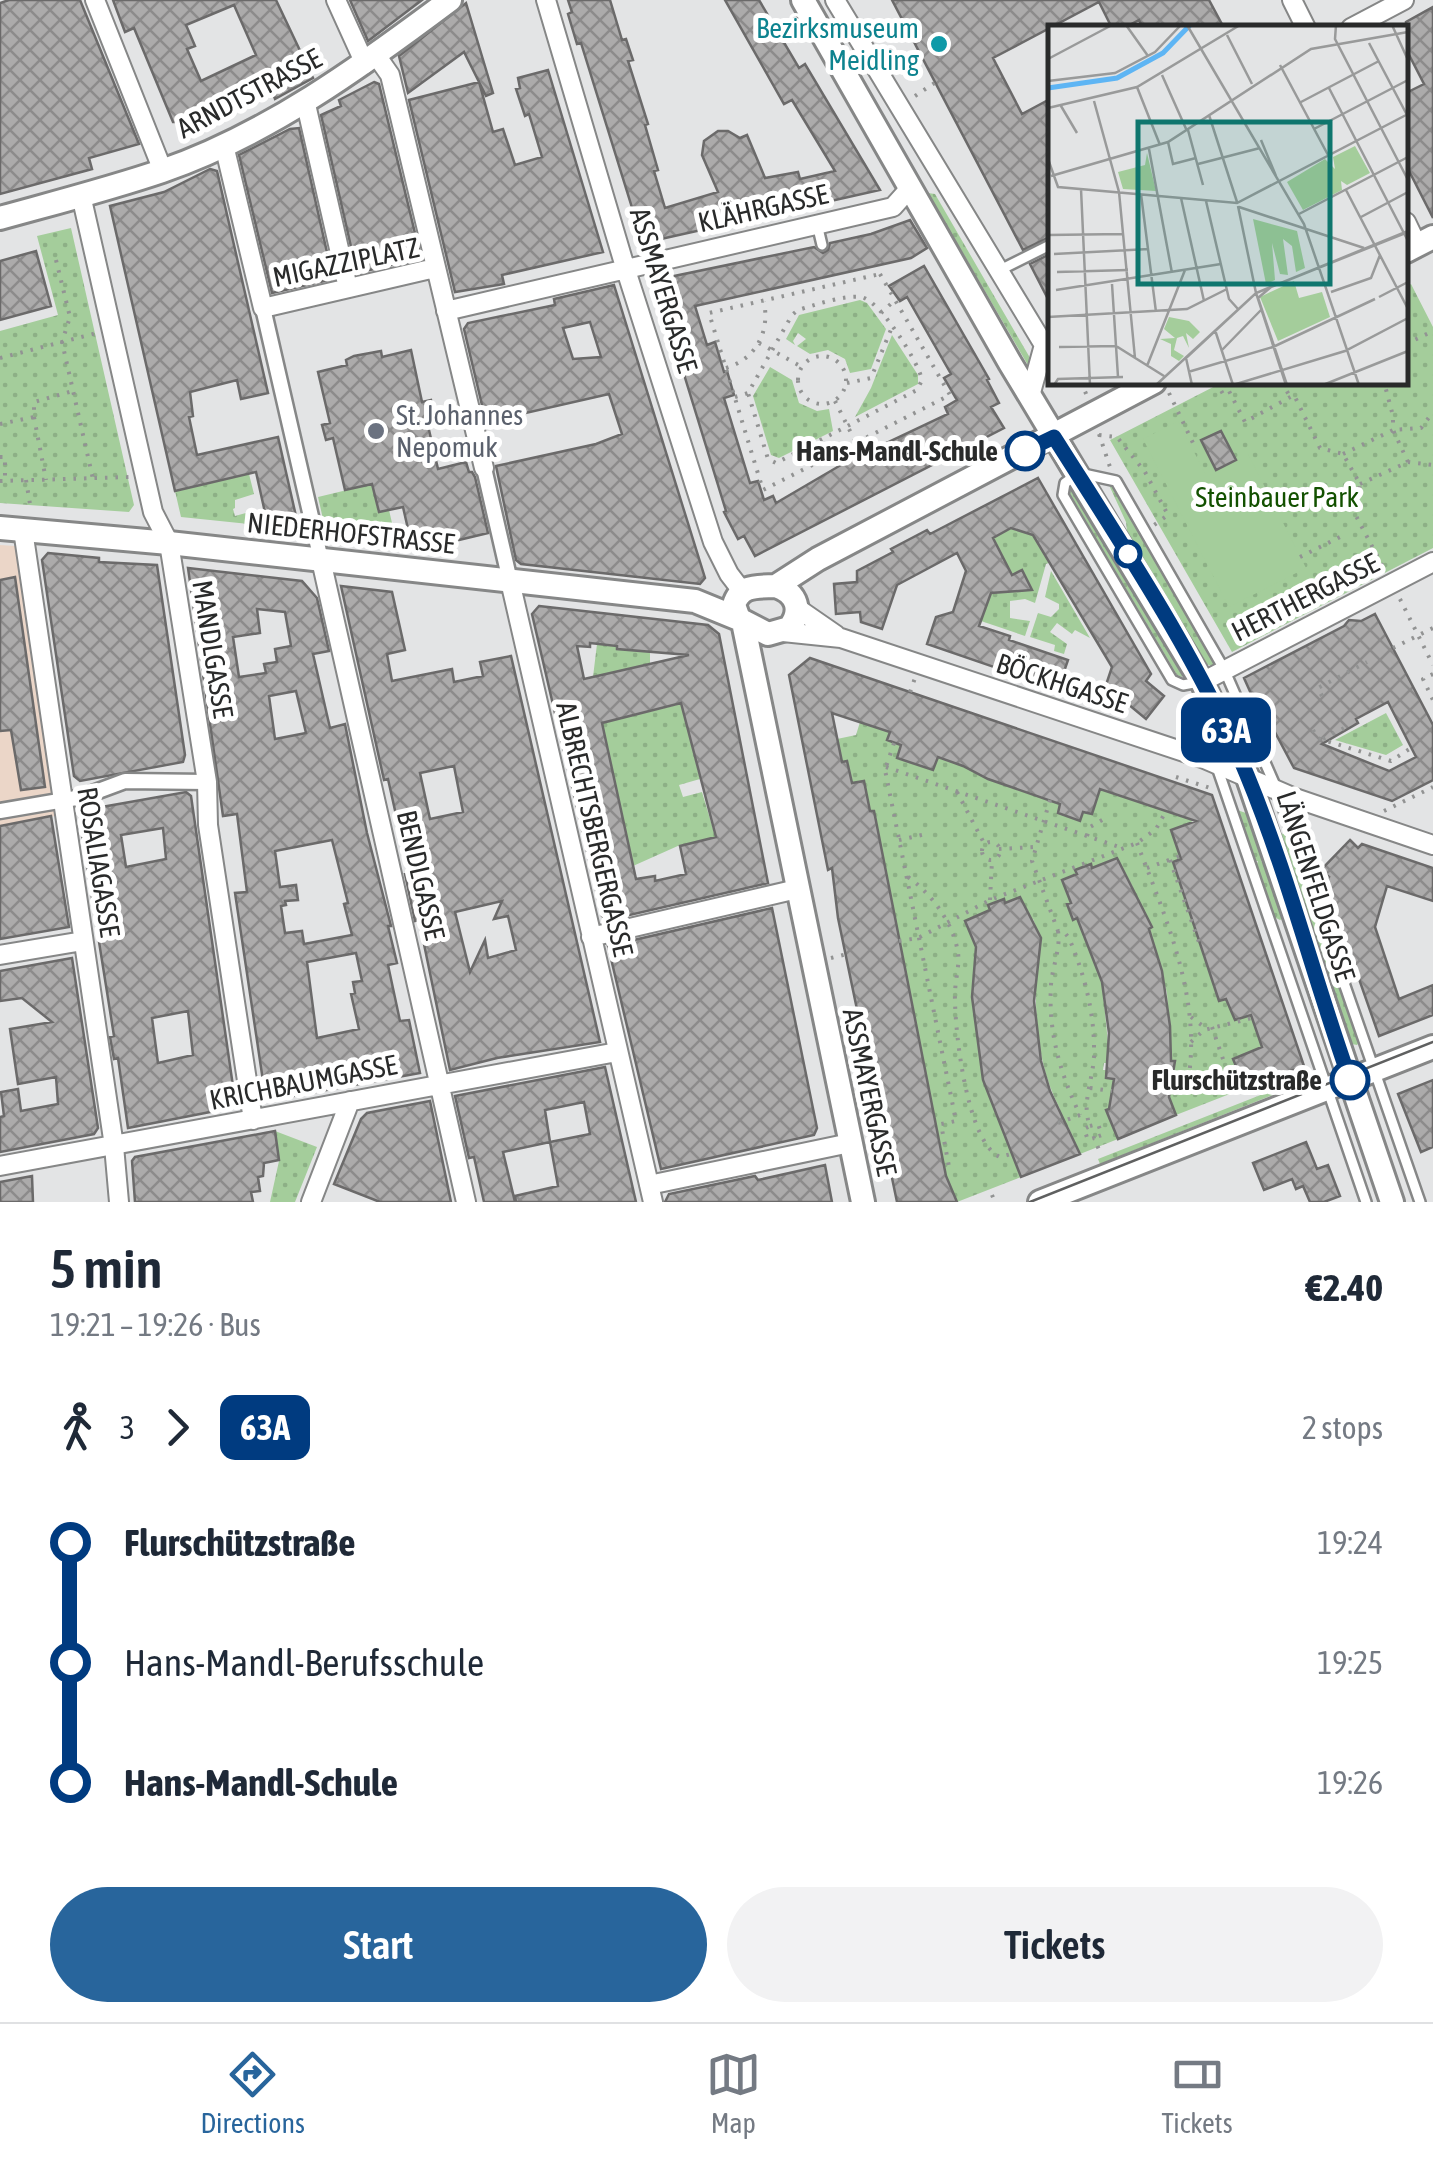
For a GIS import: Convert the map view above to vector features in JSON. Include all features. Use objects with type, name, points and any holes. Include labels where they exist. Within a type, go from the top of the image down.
[{"type":"street","points":[[95,0],[163,171]]},
{"type":"street","points":[[336,0],[370,60],[390,76],[436,268]]},
{"type":"street","name":"ARNDTSTRASSE","points":[[0,218],[163,171],[224,145],[370,60],[450,0]]},
{"type":"street","name":"ASSMAYERGASSE","points":[[546,0],[625,267],[713,542],[740,608],[862,1202]]},
{"type":"street","name":"LÄNGENFELDGASSE","points":[[804,0],[1030,396],[1202,682],[1248,778],[1392,1202]]},
{"type":"street","points":[[836,0],[1044,345],[1030,396]]},
{"type":"street","points":[[1292,0],[1304,25]]},
{"type":"street","points":[[1358,25],[1404,0]]},
{"type":"street","points":[[305,100],[348,288]]},
{"type":"street","points":[[224,145],[262,308]]},
{"type":"street","name":"KLÄHRGASSE","points":[[446,310],[893,207],[910,188]]},
{"type":"street","name":"MANDLGASSE","points":[[80,195],[154,512],[169,543],[253,1120]]},
{"type":"street","name":"MIGAZZIPLATZ","points":[[321,560],[262,308],[436,268],[484,468]]},
{"type":"street","points":[[1054,437],[1149,385]]},
{"type":"street","name":"ASSMAYERGASSE","points":[[757,702],[761,674],[779,633],[794,622],[789,598],[818,559],[1054,437]]},
{"type":"street","name":"ALBRECHTSBERGERGASSE","points":[[484,468],[651,1193]]},
{"type":"street","name":"NIEDERHOFSTRASSE","points":[[19,529],[740,608],[789,598]]},
{"type":"street","name":"ROSALIAGASSE","points":[[19,529],[114,1146],[119,1202]]},
{"type":"street","name":"BENDLGASSE","points":[[321,560],[466,1202]]},
{"type":"street","name":"HERTHERGASSE","points":[[1202,682],[1433,562]]},
{"type":"street","name":"BÖCKHGASSE","points":[[789,598],[841,638]]},
{"type":"street","points":[[740,608],[779,633]]},
{"type":"street","name":"BÖCKHGASSE","points":[[779,633],[841,638],[1216,764],[1433,845]]},
{"type":"street","points":[[0,811],[82,797],[121,782],[206,782]]},
{"type":"street","points":[[591,937],[797,889]]},
{"type":"street","points":[[0,955],[83,941]]},
{"type":"street","points":[[1040,1202],[1433,1046]]},
{"type":"street","name":"KRICHBAUMGASSE","points":[[0,1166],[617,1052]]},
{"type":"street","points":[[311,1202],[350,1101]]},
{"type":"street","points":[[651,1193],[850,1143]]},
{"type":"lane","points":[[910,188],[938,171]]},
{"type":"lane","points":[[817,224],[822,245]]},
{"type":"lane","points":[[1000,270],[1048,246]]},
{"type":"lane","points":[[1079,473],[1116,481],[1224,669],[1278,790],[1420,1202]]},
{"type":"lane","points":[[1216,764],[1366,1202]]},
{"type":"path","points":[[899,108],[936,82]]},
{"type":"path","points":[[56,260],[70,317],[62,342],[93,479]]},
{"type":"path","points":[[880,274],[896,300],[950,395],[763,490],[709,313],[880,274]]},
{"type":"path","points":[[735,397],[748,393],[792,315],[801,309],[858,297],[868,300],[892,326],[921,374],[920,386],[776,464],[768,459],[748,393]]},
{"type":"path","points":[[726,368],[745,360],[759,344],[766,324],[763,300]]},
{"type":"path","points":[[881,313],[896,300]]},
{"type":"path","points":[[847,382],[871,378],[892,326]]},
{"type":"path","points":[[0,358],[112,330]]},
{"type":"path","points":[[1408,343],[1433,331]]},
{"type":"path","points":[[904,345],[916,336]]},
{"type":"path","points":[[759,344],[802,367]]},
{"type":"path","points":[[817,356],[832,358],[844,368],[847,382],[835,401],[820,405],[806,399],[798,386],[802,367],[817,356]]},
{"type":"path","points":[[1165,385],[1193,443]]},
{"type":"path","points":[[1218,385],[1222,394],[1229,391],[1245,422],[1294,395],[1320,448],[1344,454],[1393,430],[1421,428],[1433,412]]},
{"type":"path","points":[[1284,385],[1290,397]]},
{"type":"path","points":[[1385,385],[1393,430],[1408,462]]},
{"type":"path","points":[[46,480],[34,402],[74,391]]},
{"type":"path","points":[[835,401],[862,455]]},
{"type":"path","points":[[0,424],[34,416]]},
{"type":"path","points":[[748,438],[760,434]]},
{"type":"path","points":[[1099,435],[1117,437],[1165,506],[1166,518],[1144,530]]},
{"type":"path","points":[[1344,454],[1360,484],[1355,514],[1433,665]]},
{"type":"path","points":[[0,457],[5,458],[3,480],[145,476]]},
{"type":"path","points":[[1360,484],[1408,462],[1433,465]]},
{"type":"path","points":[[19,529],[26,480]]},
{"type":"path","points":[[1300,556],[1344,535]]},
{"type":"path","points":[[1393,648],[1433,628]]},
{"type":"path","points":[[1322,696],[1318,688],[1367,662]]},
{"type":"path","points":[[1433,674],[1422,679],[1433,700]]},
{"type":"path","points":[[1323,740],[1350,724]]},
{"type":"path","points":[[1313,730],[1317,738],[1391,761],[1411,748]]},
{"type":"path","points":[[894,743],[886,767],[956,1120],[941,1124],[950,1172]]},
{"type":"path","points":[[886,767],[1122,848]]},
{"type":"path","points":[[1176,777],[1209,788],[1218,800]]},
{"type":"path","points":[[1363,821],[1433,786]]},
{"type":"path","points":[[957,792],[985,845],[983,854],[992,860]]},
{"type":"path","points":[[1050,800],[1034,847],[1032,866],[1058,931],[1050,991],[1053,1034],[1062,1072],[1090,1126],[1084,1129],[1088,1140],[1094,1138],[1100,1152]]},
{"type":"path","points":[[899,941],[918,938],[990,900],[1137,843],[1156,829],[1166,811]]},
{"type":"path","points":[[1087,836],[1090,828],[1104,819]]},
{"type":"path","points":[[899,840],[926,834]]},
{"type":"path","points":[[985,845],[994,843],[1000,849],[1034,847]]},
{"type":"path","points":[[1137,843],[1178,956],[1189,1015],[1188,1082]]},
{"type":"path","points":[[992,860],[1000,849]]},
{"type":"path","points":[[1146,868],[1180,856]]},
{"type":"path","points":[[990,900],[992,860]]},
{"type":"path","points":[[1170,860],[1201,948]]},
{"type":"path","points":[[906,876],[928,894],[958,953],[955,1016],[966,1090],[990,1151],[1000,1157],[1011,1154]]},
{"type":"path","points":[[1058,931],[1069,938],[1088,992],[1094,1036],[1090,1088],[1082,1114]]},
{"type":"path","points":[[1189,1015],[1209,1028],[1224,1062]]},
{"type":"path","points":[[1190,1045],[1196,1035],[1209,1028],[1252,1018]]},
{"type":"path","points":[[1090,1088],[1112,1091]]},
{"type":"path","points":[[1058,1123],[1082,1114]]},
{"type":"path","points":[[992,1194],[995,1202]]},
{"type":"shaded area","points":[[0,545],[15,546],[55,816],[0,826]]},
{"type":"green space","points":[[928,193],[935,194],[1033,363],[1029,367]]},
{"type":"green space","points":[[71,228],[134,505],[129,512],[0,503],[0,331],[58,315],[37,236]]},
{"type":"green space","name":"Steinbauer Park","points":[[1411,284],[1433,327],[1433,548],[1232,652],[1110,440],[1217,385],[1408,385]]},
{"type":"green space","points":[[860,300],[867,303],[886,329],[871,369],[850,373],[845,359],[828,350],[810,354],[797,346],[806,339],[798,333],[795,345],[786,339],[799,315]]},
{"type":"green space","points":[[892,335],[918,375],[918,384],[855,417],[871,388]]},
{"type":"green space","points":[[770,367],[792,380],[799,403],[817,411],[829,409],[833,431],[779,458],[771,455],[753,396]]},
{"type":"green space","points":[[1178,421],[1206,475],[1248,454],[1306,568],[1229,607],[1143,439]]},
{"type":"green space","points":[[249,474],[254,494],[235,500],[233,509],[235,516],[253,511],[258,525],[181,517],[175,491]]},
{"type":"green space","points":[[372,484],[378,512],[389,510],[396,540],[386,540],[386,547],[328,541],[318,497]]},
{"type":"green space","points":[[1109,485],[1114,486],[1214,660],[1213,666],[1205,664],[1127,531]]},
{"type":"green space","points":[[1070,488],[1075,488],[1182,677],[1177,675]]},
{"type":"green space","points":[[1019,524],[1018,531],[1030,531],[1051,562],[1046,564],[1035,603],[1025,599],[1010,601],[1010,618],[1030,621],[1025,636],[981,621],[1007,566],[998,547],[982,544]]},
{"type":"green space","points":[[1051,571],[1090,638],[1075,630],[1072,634],[1057,623],[1050,632],[1067,644],[1064,654],[1054,651],[1055,645],[1030,637],[1038,613],[1051,617],[1059,609],[1059,604],[1045,597]]},
{"type":"green space","points":[[597,644],[617,646],[618,650],[650,650],[650,664],[593,677]]},
{"type":"green space","points":[[681,704],[700,779],[679,785],[683,797],[702,792],[716,839],[680,845],[633,866],[602,723]]},
{"type":"green space","points":[[1386,713],[1403,745],[1386,755],[1335,740]]},
{"type":"green space","points":[[860,722],[890,732],[887,740],[901,745],[897,758],[933,770],[938,757],[948,758],[989,780],[1060,804],[1058,813],[1080,820],[1083,812],[1092,814],[1101,787],[1188,813],[1192,822],[1171,830],[1181,859],[1174,862],[1219,1000],[1226,999],[1235,1020],[1251,1015],[1264,1046],[1233,1059],[1245,1088],[1176,1115],[1167,1093],[1170,1078],[1174,1078],[1175,1062],[1171,1061],[1167,993],[1145,911],[1140,913],[1130,889],[1133,887],[1117,859],[1076,869],[1077,874],[1063,880],[1071,903],[1067,905],[1073,919],[1082,916],[1102,982],[1110,1063],[1104,1063],[1103,1070],[1107,1070],[1106,1078],[1114,1080],[1118,1139],[1080,1154],[1068,1126],[1060,1128],[1053,1113],[1060,1109],[1044,1067],[1037,1024],[1039,934],[1033,919],[1003,899],[989,905],[990,910],[965,921],[980,955],[972,997],[983,1080],[1021,1177],[957,1202],[946,1176],[874,811],[870,811],[864,781],[852,783],[837,739],[856,735]]},
{"type":"green space","points":[[1237,810],[1246,813],[1264,859],[1261,861],[1284,918],[1280,920],[1272,916],[1256,866],[1258,861]]},
{"type":"green space","points":[[1280,833],[1290,836],[1360,1041],[1357,1045],[1352,1044]]},
{"type":"green space","points":[[1309,1076],[1310,1080],[1100,1164],[1098,1159]]},
{"type":"green space","points":[[275,1131],[317,1147],[295,1202],[270,1202],[279,1161]]},
{"type":"building","points":[[80,0],[139,144],[89,158],[92,169],[0,194],[0,3]]},
{"type":"building","points":[[113,0],[276,0],[313,78],[275,99],[273,93],[217,120],[182,129],[181,122],[173,122],[134,28],[125,32]],"holes":[[[234,5],[256,55],[201,81],[187,49],[195,46],[186,25]]]},
{"type":"building","points":[[350,0],[422,0],[368,41]]},
{"type":"building","points":[[568,0],[610,0],[622,40],[626,39],[633,60],[628,61],[648,124],[645,125],[658,170],[654,171],[665,208],[718,192],[702,155],[704,141],[718,131],[728,131],[740,138],[747,135],[765,178],[798,172],[800,179],[835,171],[792,100],[784,104],[725,0],[759,0],[799,68],[805,64],[880,190],[643,243],[581,43],[577,44]]},
{"type":"building","points":[[892,0],[1209,0],[1222,25],[1142,25],[1139,20],[1130,25],[1110,25],[1099,2],[1055,25],[1048,25],[1048,29],[993,58],[1022,114],[1048,100],[1048,238],[1023,250]]},
{"type":"building","points":[[466,3],[493,93],[486,96],[464,52],[408,93],[399,56]]},
{"type":"building","points":[[1433,7],[1433,218],[1408,169],[1408,92],[1424,84],[1408,53],[1406,22]]},
{"type":"building","points":[[548,70],[603,252],[502,275],[504,284],[455,292],[409,100],[479,82],[493,132],[503,129],[515,165],[542,157],[529,114],[525,116],[516,89],[520,88],[518,78]]},
{"type":"building","points":[[374,82],[379,84],[421,258],[357,273],[321,115],[341,106],[339,100]]},
{"type":"building","points":[[299,128],[333,279],[272,293],[239,155]]},
{"type":"building","points":[[210,169],[217,171],[268,393],[241,399],[237,380],[190,392],[193,416],[189,417],[197,455],[278,437],[298,525],[268,526],[256,472],[175,491],[110,206],[164,192]]},
{"type":"building","points":[[910,220],[927,248],[911,258],[695,306],[707,345],[715,342],[724,372],[727,371],[734,395],[724,398],[750,483],[758,481],[764,500],[773,496],[776,503],[846,462],[948,414],[945,407],[957,400],[944,378],[951,374],[907,297],[900,301],[889,286],[924,266],[989,379],[999,403],[991,407],[1004,428],[755,556],[744,536],[738,539],[724,512],[655,280],[814,247],[823,253],[830,243]]},
{"type":"building","points":[[36,251],[51,306],[0,320],[0,261]]},
{"type":"building","points":[[1048,255],[1048,299],[1030,264]]},
{"type":"building","points":[[614,285],[705,578],[700,584],[521,564],[516,560],[496,466],[596,444],[622,434],[609,394],[486,422],[464,329],[468,323],[555,305],[554,299]],"holes":[[[590,322],[601,357],[573,359],[563,328]]]},
{"type":"building","name":"St. Johannes Nepomuk","points":[[411,350],[422,402],[431,400],[434,415],[426,417],[438,469],[466,462],[475,477],[488,533],[413,551],[403,507],[379,512],[372,484],[345,490],[333,438],[326,440],[322,425],[330,423],[318,372],[347,365],[346,360],[354,356],[381,351],[382,357]]},
{"type":"building","points":[[1221,431],[1236,460],[1216,470],[1201,440]]},
{"type":"building","points":[[1038,478],[1151,674],[1146,681],[1164,696],[1146,719],[1128,704],[1122,710],[1100,703],[1112,667],[1033,535],[1011,528],[993,538],[1012,575],[1022,570],[1032,590],[991,593],[979,626],[1068,660],[1058,689],[927,644],[936,617],[953,612],[966,571],[957,553],[897,585],[882,629],[861,622],[860,612],[836,614],[834,584],[857,582],[857,571],[893,552],[891,549],[927,530],[930,534]]},
{"type":"building","points":[[48,553],[99,558],[99,562],[157,565],[183,762],[80,781],[74,776],[42,560]]},
{"type":"building","points":[[188,568],[302,581],[317,598],[329,651],[313,654],[330,728],[345,724],[391,926],[397,963],[388,965],[400,1021],[409,1020],[420,1073],[266,1101],[235,893],[247,892],[237,814],[223,816]],"holes":[[[257,609],[285,612],[291,646],[275,649],[277,662],[264,664],[266,673],[239,677],[233,637],[260,633]],[[296,691],[306,733],[275,739],[269,696]],[[332,840],[352,935],[304,944],[302,931],[285,933],[281,906],[286,905],[285,901],[298,900],[296,885],[280,887],[275,851]],[[356,953],[362,981],[353,982],[355,993],[351,994],[359,1029],[317,1038],[307,962]]]},
{"type":"building","points":[[15,577],[45,787],[21,790],[11,730],[0,731],[0,580]]},
{"type":"building","points":[[341,586],[392,592],[405,650],[387,654],[392,681],[452,669],[454,682],[483,676],[480,662],[511,656],[600,1042],[497,1058],[450,1070],[419,920],[415,921],[405,874],[409,873],[388,779],[384,780]],"holes":[[[454,766],[463,812],[430,819],[420,773]],[[502,901],[494,919],[508,916],[516,950],[488,958],[485,940],[470,972],[455,912]]]},
{"type":"building","points":[[539,606],[708,625],[719,634],[768,883],[608,920],[602,916],[532,614]],"holes":[[[590,643],[617,649],[689,655],[584,679],[577,646],[590,647]],[[681,703],[716,837],[680,846],[686,874],[655,881],[655,876],[636,879],[602,723]]]},
{"type":"building","points":[[1375,614],[1433,725],[1433,780],[1392,801],[1294,768],[1269,721],[1262,718],[1244,678],[1349,620],[1361,621]],"holes":[[[1388,702],[1416,757],[1389,771],[1322,744]]]},
{"type":"building","points":[[810,658],[1212,795],[1304,1066],[1245,1088],[1233,1059],[1262,1047],[1251,1015],[1235,1020],[1226,999],[1219,1001],[1173,862],[1181,859],[1171,830],[1196,821],[1100,789],[1092,814],[1083,812],[1080,821],[1058,813],[1060,804],[938,757],[933,770],[897,758],[901,745],[887,740],[890,732],[832,713],[842,762],[847,761],[852,783],[864,781],[870,811],[874,811],[946,1176],[957,1202],[897,1202],[838,918],[832,868],[828,870],[789,675]]},
{"type":"building","points":[[186,792],[191,796],[236,1107],[128,1128],[118,1058],[114,1059],[110,1037],[114,1036],[79,816],[85,810]],"holes":[[[163,828],[166,859],[126,867],[121,835]],[[188,1011],[193,1055],[158,1063],[152,1018]]]},
{"type":"building","points":[[51,816],[69,927],[0,939],[0,826]]},
{"type":"building","points":[[1350,840],[1358,848],[1362,844],[1433,868],[1433,901],[1387,886],[1375,927],[1399,999],[1433,985],[1433,1015],[1379,1036],[1325,882],[1329,877],[1321,870]]},
{"type":"building","points":[[1117,858],[1152,927],[1149,929],[1162,971],[1170,1026],[1171,1061],[1175,1061],[1169,1097],[1176,1115],[1118,1139],[1106,1110],[1114,1079],[1106,1078],[1109,1033],[1102,982],[1077,918],[1073,920],[1062,880],[1077,874],[1075,870]]},
{"type":"building","points":[[1020,897],[1041,938],[1034,1001],[1041,1061],[1050,1091],[1080,1154],[1021,1177],[983,1080],[972,997],[976,947],[965,921],[990,910],[988,905]]},
{"type":"building","points":[[772,908],[817,1128],[814,1135],[661,1169],[608,946]]},
{"type":"building","points":[[72,958],[98,1128],[94,1134],[0,1152],[0,1117],[4,1116],[1,1092],[18,1089],[21,1111],[58,1104],[56,1077],[18,1084],[10,1029],[52,1022],[22,998],[0,1001],[0,971]]},
{"type":"building","points":[[605,1067],[636,1202],[516,1202],[515,1196],[558,1186],[550,1142],[503,1152],[515,1202],[484,1202],[455,1096]],"holes":[[[584,1102],[590,1134],[550,1142],[545,1110]]]},
{"type":"building","points":[[1433,1080],[1433,1147],[1421,1152],[1398,1094]]},
{"type":"building","points":[[430,1101],[451,1202],[380,1202],[334,1184],[367,1113]]},
{"type":"building","points":[[275,1131],[279,1160],[264,1163],[263,1176],[258,1177],[260,1191],[251,1192],[253,1202],[135,1202],[135,1157]]},
{"type":"building","points":[[1306,1142],[1317,1169],[1328,1165],[1340,1196],[1310,1202],[1303,1186],[1296,1189],[1292,1179],[1264,1190],[1253,1163]]},
{"type":"building","points":[[825,1165],[832,1202],[665,1202],[669,1194]]},
{"type":"building","points":[[32,1176],[33,1202],[0,1202],[0,1182]]},
{"type":"tram line","points":[[1030,1202],[1433,1042]]},
{"type":"bus line","name":"63A","points":[[1025,451],[1054,437],[1128,553],[1202,682],[1248,778],[1350,1080]]},
{"type":"place","name":"Bezirksmuseum Meidling","points":[[939,44]]},
{"type":"place","name":"St. Johannes Nepomuk","points":[[376,431]]},
{"type":"place","name":"Hans-Mandl-Schule","points":[[1025,451]]},
{"type":"place","name":"Flurschützstraße","points":[[1350,1080]]}]
